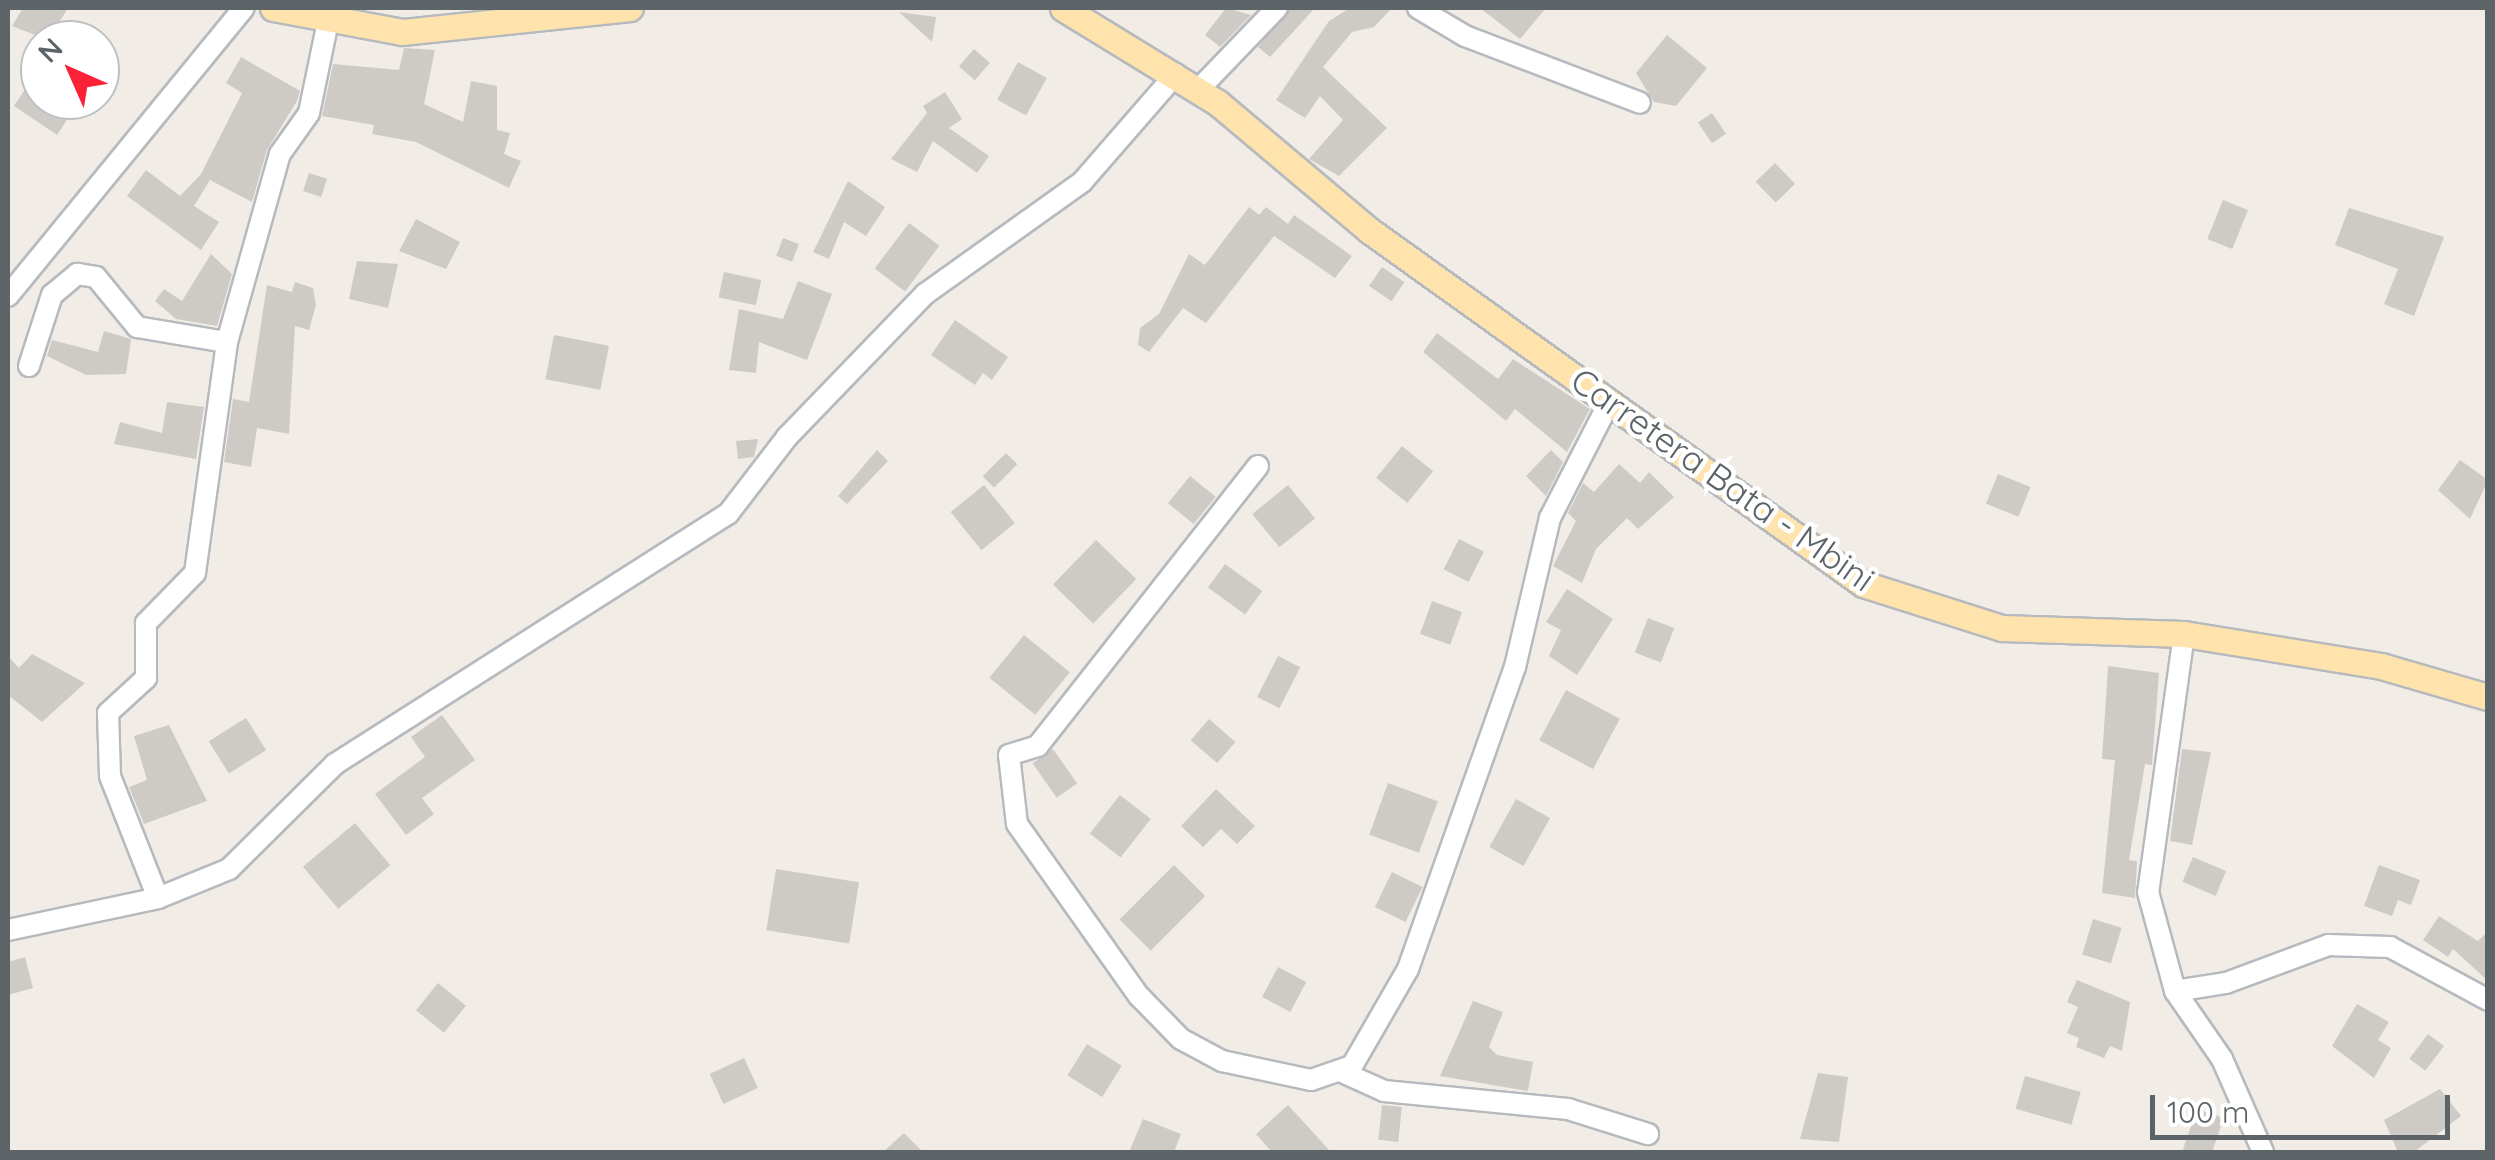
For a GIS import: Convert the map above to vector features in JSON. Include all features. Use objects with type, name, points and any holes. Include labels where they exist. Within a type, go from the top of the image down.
[{"type":"main road","points":[[274,8],[328,21],[447,30],[630,8]]},
{"type":"main road","name":"Carretera Bata - Mbini","points":[[1063,8],[1176,74],[1370,231],[1863,584],[2002,628],[2184,634],[2381,666],[2488,697]]},
{"type":"street","points":[[8,296],[244,8]]},
{"type":"street","points":[[1198,90],[1277,8]]},
{"type":"street","points":[[1418,8],[1465,36],[1640,103]]},
{"type":"street","points":[[158,898],[130,840],[106,733],[108,713],[146,678],[146,622],[195,573],[227,342],[280,154],[308,113],[328,21]]},
{"type":"street","points":[[8,930],[158,898],[229,869],[335,764],[728,514],[787,437],[926,294],[1072,191],[1176,74]]},
{"type":"street","points":[[29,366],[52,294],[77,274],[96,277],[137,327],[227,342]]},
{"type":"street","points":[[1342,1072],[1408,969],[1515,668],[1550,518],[1610,401]]},
{"type":"street","points":[[1258,466],[1038,746],[1008,755],[1017,824],[1040,862],[1181,1039],[1273,1072],[1311,1080],[1342,1072],[1384,1091],[1568,1108],[1648,1134]]},
{"type":"street","points":[[2184,634],[2148,892],[2175,991],[2222,1059],[2263,1152]]},
{"type":"street","points":[[2175,991],[2226,983],[2328,945],[2390,947],[2488,1000]]},
{"type":"building","points":[[23,8],[68,8],[60,20],[20,20],[20,29],[12,26]]},
{"type":"building","points":[[1226,8],[1251,15],[1220,47],[1205,35]]},
{"type":"building","points":[[1290,8],[1315,8],[1270,57],[1258,47]]},
{"type":"building","points":[[1350,8],[1392,8],[1374,27],[1352,32],[1323,67],[1387,128],[1339,176],[1309,159],[1343,120],[1320,96],[1305,118],[1276,100],[1329,21]]},
{"type":"building","points":[[1480,8],[1546,8],[1520,39]]},
{"type":"building","points":[[899,12],[936,17],[932,42]]},
{"type":"building","points":[[1667,35],[1707,68],[1676,106],[1654,102],[1636,73]]},
{"type":"building","points":[[404,48],[435,50],[424,104],[463,122],[471,81],[497,86],[497,130],[510,133],[504,154],[521,161],[509,188],[416,142],[372,134],[374,125],[322,116],[333,64],[399,70]]},
{"type":"building","points":[[974,49],[990,63],[975,80],[959,66]]},
{"type":"building","points":[[241,57],[300,91],[267,150],[252,202],[210,180],[194,206],[219,222],[201,250],[127,196],[146,170],[180,196],[201,174],[242,93],[226,83]]},
{"type":"building","points":[[1018,62],[1047,78],[1026,116],[997,100]]},
{"type":"building","points":[[945,92],[962,119],[949,128],[989,156],[977,173],[933,141],[917,172],[891,159],[927,113],[923,106]]},
{"type":"building","points":[[1712,113],[1726,134],[1712,143],[1698,123]]},
{"type":"building","points":[[35,120],[67,120],[57,135]]},
{"type":"building","points":[[1775,163],[1795,184],[1776,203],[1756,182]]},
{"type":"building","points":[[309,173],[327,179],[321,197],[303,191]]},
{"type":"building","points":[[848,181],[885,207],[866,236],[844,222],[829,259],[813,252]]},
{"type":"building","points":[[2223,200],[2248,210],[2232,249],[2207,239]]},
{"type":"building","points":[[1249,207],[1259,215],[1266,207],[1288,224],[1294,215],[1352,256],[1335,278],[1274,236],[1206,323],[1183,308],[1149,352],[1138,345],[1140,328],[1159,314],[1189,254],[1205,265]]},
{"type":"building","points":[[2349,208],[2444,237],[2414,316],[2384,304],[2398,269],[2335,245]]},
{"type":"building","points":[[416,219],[460,242],[446,269],[399,251]]},
{"type":"building","points":[[909,223],[939,246],[905,291],[875,269]]},
{"type":"building","points":[[783,238],[799,244],[792,262],[776,256]]},
{"type":"building","points":[[211,254],[232,274],[217,326],[176,319],[155,301],[164,289],[182,301]]},
{"type":"building","points":[[357,261],[398,264],[388,308],[349,299]]},
{"type":"building","points":[[1382,267],[1404,282],[1392,301],[1369,286]]},
{"type":"building","points":[[724,272],[761,280],[756,305],[719,297]]},
{"type":"building","points":[[798,281],[832,294],[807,360],[759,342],[756,373],[729,370],[739,309],[783,319]]},
{"type":"building","points":[[295,282],[313,288],[316,305],[309,330],[295,326],[289,434],[257,428],[251,467],[224,462],[233,399],[249,402],[267,285],[292,292]]},
{"type":"building","points":[[955,320],[1008,357],[992,380],[983,373],[975,385],[931,355]]},
{"type":"building","points":[[104,331],[131,339],[126,374],[86,375],[47,356],[52,340],[98,352]]},
{"type":"building","points":[[1437,333],[1498,379],[1513,359],[1590,409],[1567,452],[1515,409],[1506,421],[1423,352]]},
{"type":"building","points":[[554,335],[609,346],[600,390],[545,379]]},
{"type":"building","points":[[167,402],[204,407],[196,459],[114,444],[120,422],[162,433]]},
{"type":"building","points":[[758,439],[754,457],[738,459],[736,441]]},
{"type":"building","points":[[1402,446],[1433,471],[1407,503],[1376,478]]},
{"type":"building","points":[[877,450],[888,461],[847,504],[838,496]]},
{"type":"building","points":[[1551,450],[1563,462],[1546,496],[1526,476]]},
{"type":"building","points":[[1006,453],[1017,464],[994,488],[983,476]]},
{"type":"building","points":[[2460,460],[2488,480],[2470,519],[2438,490]]},
{"type":"building","points":[[1619,464],[1640,483],[1649,472],[1674,497],[1638,529],[1627,518],[1596,549],[1582,583],[1553,566],[1576,521],[1568,513],[1583,483],[1594,492]]},
{"type":"building","points":[[1998,474],[2030,487],[2018,517],[1986,504]]},
{"type":"building","points":[[1190,476],[1216,497],[1194,524],[1168,503]]},
{"type":"building","points":[[984,485],[1015,523],[981,550],[951,512]]},
{"type":"building","points":[[1288,485],[1315,518],[1279,547],[1252,514]]},
{"type":"building","points":[[1459,539],[1484,552],[1469,582],[1444,569]]},
{"type":"building","points":[[1096,540],[1136,579],[1093,623],[1053,585]]},
{"type":"building","points":[[1225,564],[1262,591],[1245,614],[1208,587]]},
{"type":"building","points":[[1567,589],[1613,619],[1577,675],[1549,656],[1561,630],[1546,622]]},
{"type":"building","points":[[1432,601],[1462,612],[1450,645],[1420,634]]},
{"type":"building","points":[[1648,618],[1674,628],[1661,663],[1635,653]]},
{"type":"building","points":[[1024,635],[1070,672],[1035,715],[989,678]]},
{"type":"building","points":[[32,654],[85,683],[42,722],[8,695],[8,656],[19,668]]},
{"type":"building","points":[[1278,656],[1300,667],[1279,708],[1257,697]]},
{"type":"building","points":[[2108,666],[2159,673],[2152,765],[2145,764],[2129,860],[2137,861],[2135,898],[2102,893],[2115,760],[2102,759]]},
{"type":"building","points":[[1566,690],[1620,719],[1593,769],[1539,740]]},
{"type":"building","points":[[442,715],[475,760],[422,798],[434,814],[406,835],[375,794],[425,757],[411,737]]},
{"type":"building","points":[[246,718],[266,750],[229,774],[209,741]]},
{"type":"building","points":[[1209,719],[1235,742],[1217,763],[1191,740]]},
{"type":"building","points":[[169,725],[207,801],[144,824],[129,787],[147,780],[134,736]]},
{"type":"building","points":[[1053,749],[1077,783],[1057,798],[1033,763]]},
{"type":"building","points":[[2182,749],[2211,752],[2192,845],[2170,841]]},
{"type":"building","points":[[1388,783],[1438,801],[1419,853],[1369,835]]},
{"type":"building","points":[[1216,789],[1255,826],[1237,844],[1221,829],[1203,847],[1181,826]]},
{"type":"building","points":[[1120,795],[1151,819],[1121,858],[1090,834]]},
{"type":"building","points":[[1516,799],[1550,818],[1523,866],[1489,847]]},
{"type":"building","points":[[355,823],[390,865],[338,909],[303,867]]},
{"type":"building","points":[[2193,857],[2226,871],[2216,896],[2182,882]]},
{"type":"building","points":[[1174,865],[1205,896],[1151,951],[1120,919]]},
{"type":"building","points":[[2379,865],[2420,880],[2411,905],[2398,900],[2392,916],[2364,906]]},
{"type":"building","points":[[776,869],[859,882],[849,943],[766,930]]},
{"type":"building","points":[[1392,872],[1423,887],[1405,922],[1375,907]]},
{"type":"building","points":[[2439,916],[2478,941],[2488,931],[2488,981],[2453,949],[2448,957],[2423,940]]},
{"type":"building","points":[[2093,919],[2122,928],[2111,963],[2082,954]]},
{"type":"building","points":[[25,957],[33,988],[8,995],[8,962]]},
{"type":"building","points":[[1278,967],[1306,982],[1290,1012],[1262,997]]},
{"type":"building","points":[[2077,980],[2130,1002],[2122,1051],[2110,1046],[2104,1058],[2076,1047],[2079,1038],[2067,1033],[2078,1007],[2067,1002]]},
{"type":"building","points":[[438,983],[466,1006],[444,1033],[416,1010]]},
{"type":"building","points":[[1473,1001],[1503,1012],[1489,1047],[1497,1055],[1533,1062],[1528,1091],[1440,1076]]},
{"type":"building","points":[[2357,1004],[2389,1022],[2378,1040],[2391,1048],[2374,1078],[2332,1046]]},
{"type":"building","points":[[2428,1034],[2444,1046],[2425,1071],[2409,1059]]},
{"type":"building","points":[[1087,1044],[1122,1066],[1102,1097],[1067,1075]]},
{"type":"building","points":[[744,1058],[758,1088],[724,1104],[710,1074]]},
{"type":"building","points":[[1818,1073],[1848,1077],[1839,1142],[1800,1139]]},
{"type":"building","points":[[2025,1076],[2081,1092],[2071,1125],[2016,1109]]},
{"type":"building","points":[[2440,1089],[2461,1116],[2414,1152],[2398,1152],[2384,1120]]},
{"type":"building","points":[[1288,1105],[1331,1152],[1272,1152],[1256,1134]]},
{"type":"building","points":[[1382,1105],[1402,1107],[1398,1142],[1378,1140]]},
{"type":"building","points":[[2197,1109],[2224,1118],[2212,1152],[2182,1152]]},
{"type":"building","points":[[1143,1119],[1181,1134],[1174,1152],[1129,1152]]},
{"type":"building","points":[[904,1133],[923,1152],[883,1152]]}]
